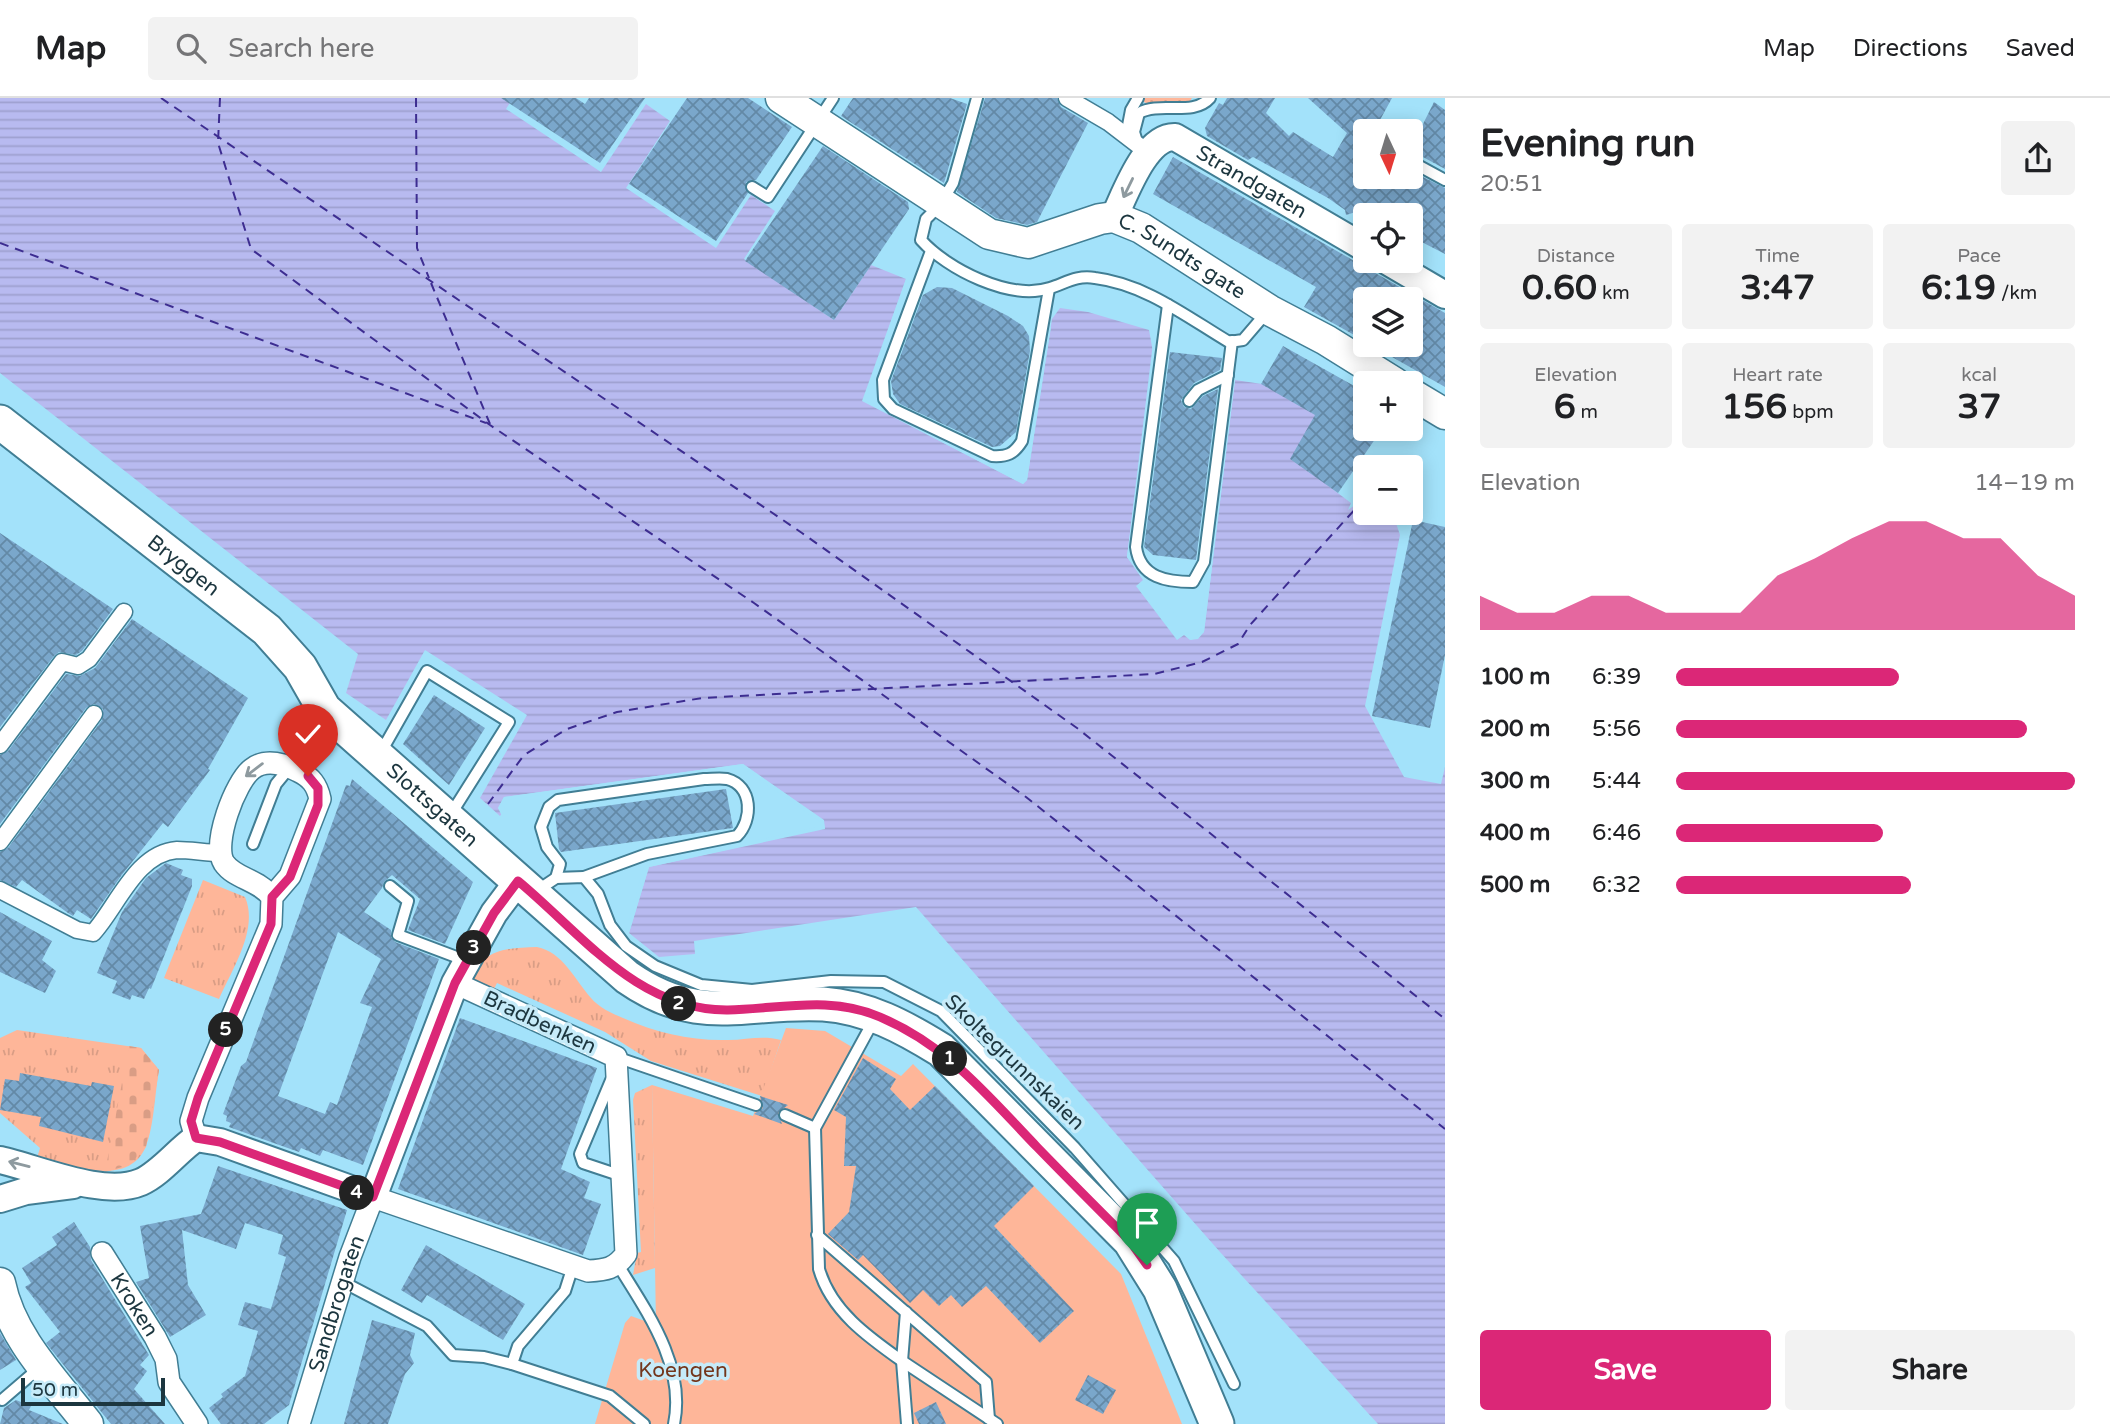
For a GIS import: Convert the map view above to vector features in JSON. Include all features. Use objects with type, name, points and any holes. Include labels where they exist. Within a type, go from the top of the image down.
[{"type":"main road","name":"C. Sundts gate","points":[[781,98],[825,110],[940,205],[989,234],[1028,243],[1100,219],[1114,217],[1141,228],[1179,250],[1269,310],[1375,371]]},
{"type":"main road","points":[[1423,401],[1445,414]]},
{"type":"main road","name":"Bryggen","points":[[0,422],[66,482],[267,630],[300,667],[324,709],[346,730]]},
{"type":"main road","name":"Slottsgaten","points":[[346,730],[447,820],[536,884]]},
{"type":"main road","points":[[536,884],[627,977],[647,992],[676,1004],[701,1009],[729,1010],[825,1004],[876,1015],[941,1050],[1130,1241],[1160,1289],[1217,1424]]},
{"type":"main road","points":[[0,1283],[3,1299],[15,1324],[38,1361],[88,1424]]},
{"type":"street","points":[[1067,98],[1136,147],[1114,217]]},
{"type":"street","name":"Strandgaten","points":[[1136,147],[1175,136],[1353,241]]},
{"type":"street","points":[[1407,273],[1445,295]]},
{"type":"street","points":[[0,745],[62,662],[78,666],[89,659],[124,612]]},
{"type":"street","points":[[0,842],[94,715]]},
{"type":"street","points":[[196,1138],[191,1121],[198,1098],[271,924],[272,897],[290,877],[320,799],[318,788],[308,776],[290,767],[264,763],[252,768],[242,780],[228,812],[220,845],[224,863],[235,874],[261,884],[272,897]]},
{"type":"street","points":[[0,890],[77,930],[93,933],[136,874],[156,856],[177,850],[221,853]]},
{"type":"street","name":"Sandbrogaten","points":[[299,1424],[343,1282],[373,1197],[461,972],[494,913],[536,884]]},
{"type":"street","name":"Bradbenken","points":[[461,972],[616,1063],[626,1254],[618,1265]]},
{"type":"street","points":[[0,1199],[54,1185],[85,1184],[120,1188],[143,1181],[196,1138],[220,1142],[588,1271],[607,1270],[618,1265]]},
{"type":"street","points":[[0,1160],[85,1184]]},
{"type":"street","name":"Kroken","points":[[102,1253],[155,1337],[166,1359],[169,1382],[197,1424]]},
{"type":"lane","points":[[977,98],[953,183],[922,227],[921,240],[957,270],[1018,292],[1049,289],[1077,277],[1095,278],[1133,287],[1232,341],[1243,340],[1269,310]]},
{"type":"lane","points":[[1136,147],[1131,110],[1138,98]]},
{"type":"lane","points":[[1136,147],[1134,132],[1139,113],[1147,108],[1194,107],[1204,104],[1210,98]]},
{"type":"lane","points":[[752,187],[768,197],[825,110]]},
{"type":"lane","points":[[1423,168],[1445,180]]},
{"type":"lane","points":[[931,251],[883,380],[884,399],[893,409],[992,456],[1004,457],[1016,451],[1022,441],[1049,289]]},
{"type":"lane","points":[[1168,305],[1136,547],[1142,565],[1161,580],[1193,582],[1200,574],[1232,341]]},
{"type":"lane","points":[[1189,401],[1198,390],[1228,374]]},
{"type":"lane","points":[[377,758],[427,671],[509,722],[447,820]]},
{"type":"lane","points":[[253,844],[276,784],[290,767]]},
{"type":"lane","points":[[704,779],[727,779],[738,785],[745,794],[749,816],[737,836],[647,854],[584,877],[536,884],[560,864],[547,847],[541,827],[549,807],[558,800],[704,779]]},
{"type":"lane","name":"Skoltegrunnskaien","points":[[584,877],[598,894],[610,925],[626,946],[655,965],[701,985],[752,990],[831,981],[884,982],[940,1011],[1075,1148],[1174,1261],[1234,1384]]},
{"type":"lane","points":[[390,886],[408,901],[398,935],[461,972]]},
{"type":"lane","points":[[876,1015],[815,1128],[819,1269],[830,1294],[853,1323],[902,1361],[993,1421]]},
{"type":"lane","points":[[616,1063],[757,1105]]},
{"type":"lane","name":"Bradbenken","points":[[616,1063],[580,1154],[583,1163],[622,1176]]},
{"type":"lane","points":[[785,1115],[815,1128]]},
{"type":"lane","points":[[817,1235],[986,1382],[993,1421]]},
{"type":"lane","points":[[618,1265],[667,1351],[675,1381],[677,1410],[674,1424]]},
{"type":"lane","points":[[512,1364],[518,1346],[565,1291],[573,1266]]},
{"type":"lane","points":[[343,1282],[427,1326],[453,1355],[484,1357],[512,1364],[610,1396],[644,1424]]},
{"type":"lane","points":[[905,1312],[902,1361],[907,1424]]},
{"type":"lane","points":[[2,1400],[31,1375],[38,1361]]},
{"type":"green space","points":[[1144,98],[1192,98],[1190,101],[1146,103],[1142,101]]},
{"type":"green space","points":[[203,880],[245,897],[248,909],[249,922],[242,949],[219,999],[164,978]]},
{"type":"green space","points":[[537,947],[561,961],[598,1004],[636,1023],[661,1032],[701,1039],[781,1040],[762,1096],[651,1061],[605,1032],[497,983],[489,999],[468,989],[478,966],[493,954],[513,948]]},
{"type":"green space","name":"Koengen","points":[[786,1028],[825,1031],[901,1076],[913,1064],[1121,1274],[1182,1424],[595,1424],[625,1323],[631,1316],[656,1325],[652,1085],[753,1116]]},
{"type":"green space","points":[[17,1030],[141,1048],[159,1070],[149,1138],[138,1159],[126,1167],[97,1171],[37,1158],[40,1148],[0,1113],[0,1038]]},
{"type":"green space","points":[[129,1046],[141,1048],[159,1070],[146,1147],[129,1165],[105,1172]]},
{"type":"green space","points":[[652,1085],[655,1268],[633,1275],[637,1253],[641,1252],[633,1100],[635,1093]]},
{"type":"water","points":[[0,98],[513,98],[506,109],[601,172],[646,104],[670,121],[626,188],[716,248],[751,195],[775,211],[744,259],[834,320],[871,265],[906,279],[863,401],[1023,484],[1027,480],[1052,319],[1060,308],[1088,312],[1149,330],[1153,352],[1127,557],[1191,640],[1204,632],[1235,380],[1262,384],[1316,415],[1293,459],[1351,503],[1348,510],[1353,506],[1353,525],[1397,525],[1400,535],[1365,706],[1404,777],[1441,784],[1445,767],[1445,1424],[1378,1424],[1220,1252],[916,907],[694,941],[695,954],[659,957],[629,933],[649,867],[825,828],[823,820],[743,764],[504,797],[498,808],[503,812],[500,816],[480,798],[527,715],[425,650],[386,720],[346,693],[358,654],[0,373]]},
{"type":"pier","points":[[906,279],[909,281],[867,399],[1023,479],[1048,326],[1051,327],[1027,480],[1023,484],[862,401]]},
{"type":"pier","points":[[1153,343],[1157,345],[1131,556],[1192,637],[1200,630],[1232,379],[1235,380],[1204,632],[1198,639],[1190,640],[1184,635],[1177,640],[1136,586],[1143,580],[1127,557]]},
{"type":"pier","points":[[743,764],[824,820],[825,829],[649,867],[629,933],[626,930],[643,869],[647,864],[821,826],[820,822],[742,767],[506,800],[503,818],[498,808],[504,797]]},
{"type":"building","points":[[501,98],[576,98],[585,104],[589,98],[645,98],[600,163]]},
{"type":"building","points":[[687,98],[748,98],[792,127],[756,180],[746,182],[748,193],[716,241],[629,184]]},
{"type":"building","points":[[853,98],[950,98],[967,104],[944,183],[841,116]]},
{"type":"building","points":[[985,98],[1057,98],[1061,107],[1088,123],[1037,222],[1027,225],[996,218],[957,192]]},
{"type":"building","points":[[1227,98],[1275,98],[1266,113],[1289,136],[1293,132],[1333,157],[1347,133],[1308,98],[1392,98],[1381,119],[1353,119],[1353,189],[1423,189],[1423,177],[1445,188],[1445,254],[1423,243],[1423,203],[1353,203],[1353,213],[1346,215],[1345,210],[1328,198],[1253,157],[1248,160],[1207,136],[1205,128],[1219,103],[1223,105]]},
{"type":"building","points":[[1434,102],[1445,110],[1445,169],[1423,157],[1423,124]]},
{"type":"building","points":[[823,146],[908,202],[909,209],[834,320],[745,261]]},
{"type":"building","points":[[1173,157],[1353,260],[1353,273],[1375,273],[1400,287],[1353,287],[1353,334],[1304,307],[1316,287],[1153,194]]},
{"type":"building","points":[[937,287],[952,288],[1008,316],[1023,326],[1029,336],[1030,351],[1016,432],[1000,446],[992,447],[900,404],[893,394],[891,381],[923,295]]},
{"type":"building","points":[[1423,300],[1445,313],[1445,387],[1423,375],[1423,371],[1417,371],[1392,357],[1423,357]]},
{"type":"building","points":[[1283,346],[1353,385],[1353,441],[1374,441],[1364,455],[1353,455],[1353,471],[1338,493],[1290,459],[1315,415],[1261,384]]},
{"type":"building","points":[[1170,352],[1222,358],[1220,370],[1194,383],[1181,400],[1184,407],[1191,409],[1203,396],[1218,389],[1196,560],[1153,555],[1144,547]]},
{"type":"building","points":[[1423,522],[1445,527],[1445,655],[1430,728],[1372,716],[1412,525],[1423,525]]},
{"type":"building","points":[[0,533],[113,609],[82,651],[76,655],[59,652],[54,656],[0,727]]},
{"type":"building","points":[[132,619],[248,698],[208,769],[210,770],[168,827],[163,823],[91,919],[77,910],[73,916],[22,880],[16,887],[0,880],[0,852],[8,848],[102,720],[103,709],[94,704],[86,708],[0,824],[0,755],[8,751],[66,674],[80,676],[95,668]]},
{"type":"building","points":[[434,695],[485,728],[449,785],[403,744]]},
{"type":"building","points":[[352,779],[473,882],[445,944],[408,930],[420,899],[392,875],[384,882],[364,912],[391,930],[391,937],[395,942],[439,959],[363,1165],[323,1150],[320,1156],[301,1148],[299,1152],[229,1127],[231,1123],[226,1121],[227,1116],[223,1114],[241,1066],[246,1062],[346,785],[350,786]],"holes":[[[338,932],[381,959],[360,1003],[372,1007],[337,1105],[330,1102],[325,1114],[278,1096]]]},
{"type":"building","points":[[726,789],[733,828],[561,852],[559,849],[555,813]]},
{"type":"building","points":[[166,863],[183,870],[181,875],[192,879],[192,886],[151,989],[149,988],[144,999],[132,995],[130,1000],[112,993],[117,981],[97,973],[122,912],[146,878]]},
{"type":"building","points":[[0,912],[52,941],[42,960],[56,971],[45,993],[0,972]]},
{"type":"building","points":[[460,1018],[597,1068],[561,1169],[590,1182],[584,1198],[601,1204],[583,1255],[398,1189]]},
{"type":"building","points":[[863,1058],[896,1079],[890,1089],[910,1110],[935,1086],[1034,1186],[994,1226],[1074,1311],[1040,1343],[986,1286],[962,1307],[951,1295],[939,1306],[923,1290],[910,1303],[863,1255],[858,1260],[828,1234],[849,1212],[856,1166],[844,1166],[846,1117],[834,1110]]},
{"type":"building","points":[[20,1073],[91,1086],[92,1082],[114,1086],[103,1142],[39,1126],[41,1117],[0,1110],[5,1079],[19,1081]]},
{"type":"building","points":[[760,1096],[788,1105],[778,1113],[782,1124],[754,1114],[763,1108]]},
{"type":"building","points":[[218,1166],[347,1210],[289,1405],[264,1424],[221,1424],[209,1408],[223,1397],[221,1394],[245,1376],[258,1331],[238,1325],[245,1302],[271,1309],[286,1257],[278,1254],[283,1235],[245,1223],[236,1249],[182,1230],[188,1285],[206,1315],[170,1337],[136,1282],[149,1278],[140,1226],[201,1214]]},
{"type":"building","points":[[74,1222],[90,1247],[91,1260],[149,1355],[140,1365],[147,1371],[134,1389],[165,1424],[111,1424],[46,1343],[60,1332],[25,1287],[31,1283],[22,1268],[57,1245],[52,1237]]},
{"type":"building","points":[[426,1245],[525,1304],[503,1340],[427,1295],[422,1303],[401,1290]]},
{"type":"building","points":[[372,1320],[415,1333],[410,1355],[414,1363],[405,1374],[388,1424],[344,1424]]},
{"type":"building","points":[[0,1333],[16,1360],[0,1370]]},
{"type":"building","points":[[1088,1375],[1116,1390],[1103,1414],[1075,1400]]},
{"type":"building","points":[[16,1400],[31,1406],[29,1410],[63,1424],[0,1424],[4,1408]]},
{"type":"building","points":[[936,1402],[946,1424],[919,1424],[914,1413]]},
{"type":"ferry route","points":[[161,98],[802,533],[1077,728],[1445,1019]]},
{"type":"ferry route","points":[[220,98],[218,143],[251,249],[490,425],[754,603],[1026,797],[1445,1129]]},
{"type":"ferry route","points":[[416,98],[417,248],[429,278]]},
{"type":"ferry route","points":[[0,243],[486,423]]},
{"type":"ferry route","points":[[431,283],[490,424]]},
{"type":"ferry route","points":[[488,804],[524,755],[567,729],[617,712],[702,698],[1154,674],[1202,662],[1238,644],[1250,625],[1353,511]]},
{"type":"route","points":[[308,776],[318,788],[320,799],[290,877],[272,897],[271,924],[198,1098],[191,1121],[196,1138],[220,1142],[344,1189],[373,1197],[455,983],[494,913],[518,881],[627,977],[647,992],[676,1004],[701,1009],[729,1010],[825,1004],[853,1008],[906,1028],[941,1050],[987,1094],[1130,1241],[1147,1265]]}]
